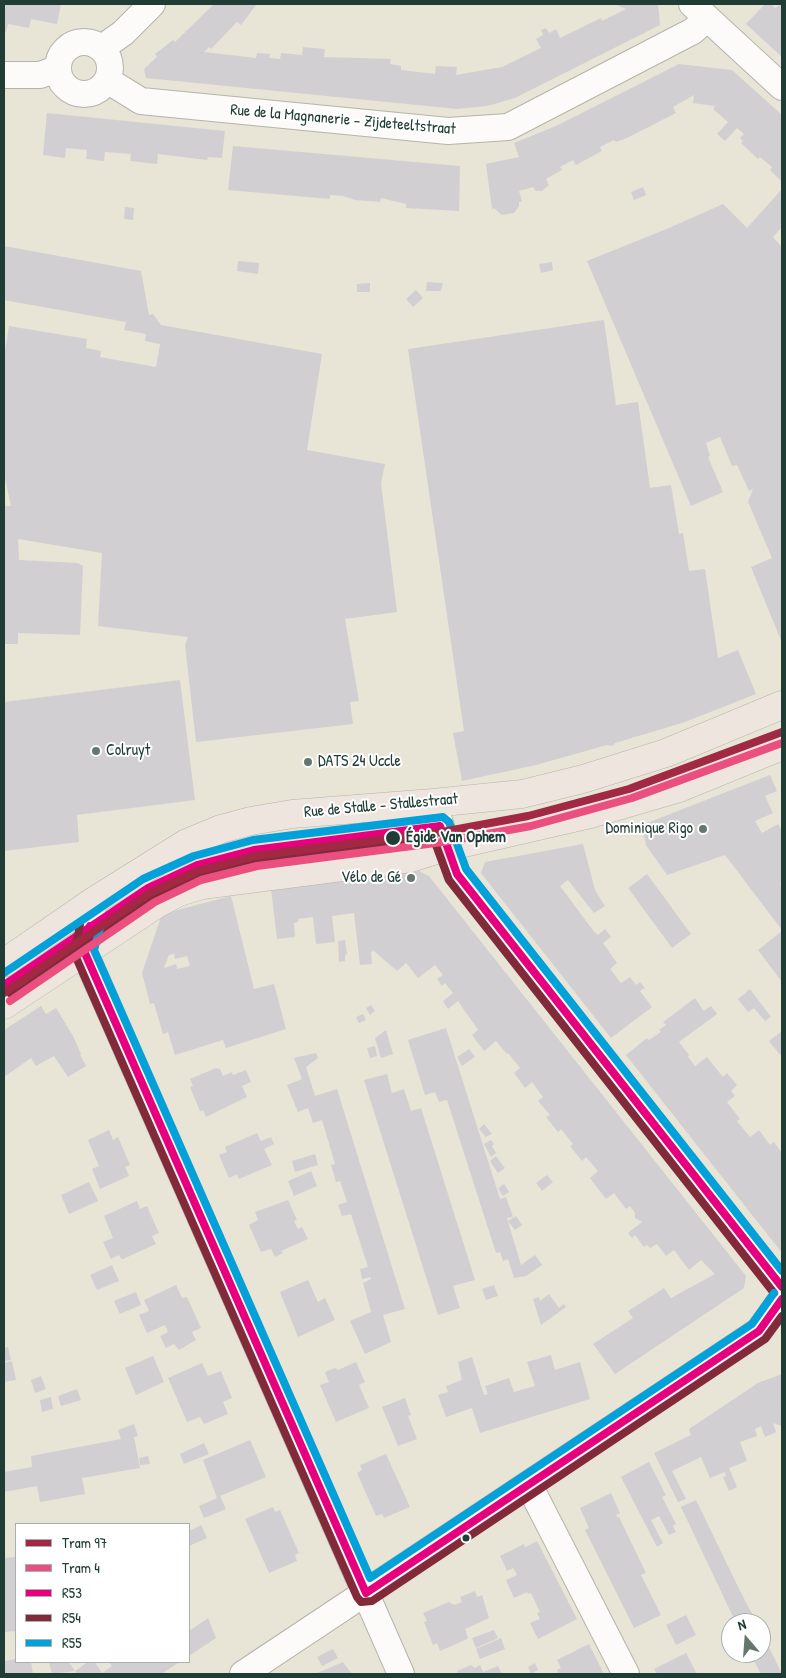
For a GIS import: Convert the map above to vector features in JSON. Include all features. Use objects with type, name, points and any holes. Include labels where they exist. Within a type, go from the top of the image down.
[{"type":"main road","name":"Rue de Stalle - Stallestraat","points":[[4,963],[94,901],[185,844],[251,820],[292,814],[522,794],[583,780],[666,753],[782,705]]},
{"type":"main road","points":[[4,1005],[158,903],[179,892],[202,885],[411,858],[446,847],[599,812],[679,788],[782,746]]},
{"type":"street","points":[[102,48],[123,33],[152,4]]},
{"type":"street","points":[[699,11],[782,87]]},
{"type":"street","name":"Rue de la Magnanerie - Zijdeteeltstraat","points":[[107,80],[141,101],[448,131],[508,127],[693,31],[699,11]]},
{"type":"street","points":[[75,43],[94,43],[102,48],[110,63],[107,80],[97,91],[88,94],[75,93],[67,89],[57,69],[63,52],[75,43]]},
{"type":"street","points":[[4,75],[40,74],[57,69]]},
{"type":"street","points":[[433,803],[446,847],[457,874],[782,1287]]},
{"type":"street","points":[[94,901],[84,951],[401,1674]]},
{"type":"street","points":[[243,1674],[759,1331],[782,1299]]},
{"type":"street","points":[[529,1485],[626,1674]]},
{"type":"building","points":[[4,4],[61,4],[57,24],[31,19],[29,28],[8,24],[6,32],[4,31]]},
{"type":"building","points":[[214,4],[256,5],[241,25],[237,22],[211,49],[209,47],[204,52],[256,58],[257,53],[270,54],[269,58],[280,59],[281,53],[302,55],[303,47],[325,49],[324,57],[391,59],[390,64],[401,66],[401,70],[435,74],[436,66],[457,67],[456,75],[502,67],[541,48],[536,39],[543,35],[541,30],[546,28],[549,33],[556,29],[560,38],[601,18],[602,21],[626,9],[614,4],[658,4],[660,25],[515,98],[487,106],[457,109],[146,78],[144,69],[157,57],[155,54],[173,40],[175,42]]},
{"type":"building","points":[[765,4],[771,4],[775,8],[782,4],[782,57],[746,24]]},
{"type":"building","points":[[679,64],[732,70],[782,115],[782,182],[770,170],[772,167],[760,157],[758,159],[741,143],[743,141],[740,138],[744,134],[737,128],[725,141],[717,134],[728,122],[713,109],[715,106],[693,103],[694,95],[673,107],[676,113],[627,138],[616,142],[614,140],[600,147],[602,151],[576,165],[573,160],[560,167],[562,170],[546,179],[549,185],[542,191],[536,191],[533,187],[519,191],[522,201],[519,202],[519,206],[514,213],[502,215],[494,208],[492,209],[486,164],[519,157],[514,143],[556,126]]},
{"type":"building","points":[[47,113],[225,131],[222,158],[208,157],[207,160],[158,154],[157,164],[130,161],[131,154],[105,152],[104,161],[86,159],[87,150],[66,148],[65,158],[43,155]]},
{"type":"building","points":[[233,146],[460,166],[459,211],[406,208],[406,204],[381,198],[380,202],[355,200],[343,196],[330,195],[330,199],[228,190]]},
{"type":"building","points":[[643,187],[646,195],[634,200],[631,192]]},
{"type":"building","points":[[782,189],[782,227],[773,237],[782,247],[782,643],[751,567],[772,558],[748,502],[753,489],[749,491],[737,465],[732,466],[720,437],[706,443],[710,456],[708,457],[723,492],[691,506],[587,261],[723,204],[747,228]]},
{"type":"building","points":[[125,207],[134,208],[133,220],[124,219]]},
{"type":"building","points":[[4,246],[141,271],[149,315],[153,314],[161,325],[322,354],[307,450],[385,464],[381,483],[397,612],[345,619],[359,701],[350,702],[353,724],[196,742],[185,645],[188,637],[98,626],[102,553],[18,539],[19,560],[78,563],[83,566],[80,635],[18,633],[18,644],[4,644],[4,506],[11,506],[4,474],[4,357],[9,326],[87,339],[86,348],[101,351],[100,357],[156,367],[160,344],[145,341],[146,334],[124,330],[126,322],[4,300]]},
{"type":"building","points":[[238,261],[259,263],[258,274],[237,271]]},
{"type":"building","points":[[552,262],[553,270],[541,273],[539,264]]},
{"type":"building","points":[[427,282],[443,283],[441,291],[426,291]]},
{"type":"building","points":[[370,283],[370,292],[357,292],[357,284]]},
{"type":"building","points":[[416,290],[423,298],[413,307],[406,299]]},
{"type":"building","points":[[604,320],[616,405],[638,402],[650,488],[671,485],[679,534],[683,533],[689,571],[705,569],[718,658],[738,650],[756,694],[685,722],[615,743],[613,746],[607,745],[536,765],[462,781],[453,733],[464,731],[408,349]]},
{"type":"building","name":"Colruyt","points":[[180,680],[195,800],[77,815],[79,842],[4,851],[4,702]]},
{"type":"building","points":[[770,775],[777,791],[765,796],[773,813],[755,821],[762,833],[778,824],[782,831],[782,883],[780,884],[782,887],[782,930],[725,855],[667,875],[646,845],[642,825]]},
{"type":"building","points":[[583,844],[595,890],[605,906],[594,913],[568,880],[560,886],[598,935],[605,929],[611,937],[603,943],[617,963],[610,969],[621,983],[630,977],[636,985],[640,982],[645,988],[640,991],[652,1007],[611,1038],[481,873],[485,862]]},
{"type":"building","points":[[419,871],[429,876],[746,1276],[744,1288],[615,1374],[593,1344],[633,1318],[628,1311],[664,1288],[671,1298],[715,1274],[701,1260],[689,1270],[674,1250],[666,1256],[657,1244],[650,1248],[647,1245],[644,1247],[635,1235],[632,1238],[628,1233],[642,1222],[635,1218],[635,1213],[630,1206],[626,1209],[614,1193],[606,1199],[590,1178],[598,1171],[586,1157],[582,1161],[570,1146],[573,1144],[561,1129],[558,1132],[546,1117],[550,1115],[538,1101],[543,1097],[532,1082],[525,1088],[514,1073],[520,1068],[508,1053],[496,1041],[484,1051],[472,1035],[478,1030],[458,1001],[448,1009],[443,1001],[453,993],[445,983],[442,986],[437,979],[443,975],[435,965],[418,978],[406,963],[397,971],[374,951],[371,952],[372,964],[360,965],[354,913],[332,916],[335,942],[316,944],[313,917],[298,919],[298,922],[294,923],[295,937],[277,939],[271,889]]},
{"type":"building","points":[[647,874],[691,934],[672,948],[628,888]]},
{"type":"building","points":[[231,896],[254,989],[274,984],[286,1029],[226,1048],[223,1040],[175,1055],[168,1032],[163,1034],[154,1003],[150,1004],[142,973],[162,914]],"holes":[[[174,954],[175,959],[187,956],[190,966],[177,969],[176,964],[164,968],[169,955]]]},
{"type":"building","points":[[782,931],[782,982],[758,950]]},
{"type":"building","points":[[345,940],[347,954],[345,955],[345,961],[339,962],[338,941]]},
{"type":"building","points":[[750,989],[771,1017],[765,1021],[754,1008],[748,1012],[738,999]]},
{"type":"building","points":[[695,998],[704,1011],[711,1006],[717,1014],[679,1042],[695,1066],[707,1057],[723,1077],[727,1073],[737,1085],[731,1091],[735,1096],[727,1102],[740,1119],[737,1121],[750,1137],[759,1130],[770,1145],[774,1142],[782,1153],[782,1253],[626,1055],[647,1038],[649,1040],[661,1032],[659,1030],[666,1025],[663,1022]]},
{"type":"building","points":[[371,1005],[375,1011],[370,1015],[366,1008]]},
{"type":"building","points":[[41,1006],[46,1014],[56,1008],[73,1036],[86,1066],[68,1077],[54,1056],[36,1066],[31,1058],[4,1077],[4,1030]]},
{"type":"building","points":[[363,1014],[366,1020],[359,1023],[356,1017]]},
{"type":"building","points":[[446,1028],[500,1199],[506,1197],[513,1217],[507,1218],[521,1265],[535,1255],[542,1265],[526,1276],[514,1278],[508,1259],[503,1261],[500,1252],[496,1253],[447,1100],[439,1102],[435,1092],[425,1095],[408,1040]]},
{"type":"building","points":[[386,1030],[393,1054],[381,1058],[375,1038]]},
{"type":"building","points":[[781,1032],[782,1053],[780,1055],[769,1041]]},
{"type":"building","points":[[375,1046],[377,1056],[370,1058],[367,1048]]},
{"type":"building","points":[[469,1049],[475,1057],[462,1066],[457,1057]]},
{"type":"building","points":[[316,1053],[318,1058],[306,1067],[315,1096],[337,1089],[405,1309],[383,1315],[391,1342],[365,1354],[350,1321],[371,1312],[363,1283],[371,1279],[371,1277],[362,1279],[360,1269],[368,1267],[351,1214],[342,1216],[338,1205],[347,1202],[340,1181],[336,1182],[331,1165],[335,1164],[322,1120],[313,1123],[308,1108],[298,1112],[287,1085],[302,1079],[294,1058]]},
{"type":"building","points":[[216,1068],[220,1069],[223,1076],[232,1072],[233,1075],[246,1070],[251,1082],[242,1086],[247,1097],[206,1117],[203,1110],[200,1111],[190,1087],[193,1086],[190,1079]]},
{"type":"building","points":[[387,1074],[392,1093],[404,1089],[411,1111],[421,1108],[475,1280],[453,1286],[460,1308],[438,1315],[364,1080]]},
{"type":"building","points":[[484,1124],[492,1134],[486,1137],[479,1129]]},
{"type":"building","points":[[109,1130],[113,1140],[118,1137],[130,1165],[125,1167],[129,1176],[100,1189],[92,1169],[99,1166],[88,1140]]},
{"type":"building","points":[[257,1133],[261,1141],[271,1137],[274,1144],[264,1149],[272,1165],[239,1179],[237,1174],[229,1178],[219,1155],[227,1152],[225,1147]]},
{"type":"building","points":[[491,1140],[496,1153],[491,1157],[484,1144]]},
{"type":"building","points":[[315,1154],[318,1165],[295,1172],[292,1161]]},
{"type":"building","points":[[496,1156],[505,1168],[498,1173],[490,1161]]},
{"type":"building","points":[[311,1171],[317,1186],[294,1196],[288,1181]]},
{"type":"building","points":[[547,1175],[553,1182],[542,1191],[536,1183]]},
{"type":"building","points":[[89,1182],[98,1201],[69,1214],[61,1195]]},
{"type":"building","points":[[504,1184],[509,1192],[503,1196],[498,1188]]},
{"type":"building","points":[[288,1200],[297,1220],[294,1221],[298,1229],[302,1227],[308,1239],[281,1251],[283,1253],[275,1257],[271,1249],[261,1252],[249,1225],[258,1220],[255,1212]]},
{"type":"building","points":[[137,1201],[140,1209],[147,1206],[159,1233],[152,1236],[156,1244],[123,1259],[119,1255],[111,1259],[103,1242],[113,1238],[104,1216]]},
{"type":"building","points":[[516,1216],[522,1225],[515,1230],[508,1221]]},
{"type":"building","points":[[112,1265],[119,1281],[97,1290],[90,1275]]},
{"type":"building","points":[[308,1280],[318,1302],[325,1298],[335,1320],[298,1337],[280,1292]]},
{"type":"building","points":[[176,1285],[182,1298],[187,1297],[201,1328],[192,1332],[196,1340],[179,1350],[174,1344],[166,1348],[160,1336],[168,1332],[165,1325],[147,1333],[139,1315],[149,1311],[144,1300]]},
{"type":"building","points":[[494,1285],[498,1296],[486,1300],[482,1289]]},
{"type":"building","points":[[136,1292],[141,1305],[120,1314],[114,1301]]},
{"type":"building","points":[[549,1294],[559,1308],[564,1304],[566,1307],[541,1325],[533,1299],[539,1297],[540,1301]]},
{"type":"building","points":[[8,1347],[11,1360],[4,1361],[4,1348]]},
{"type":"building","points":[[551,1355],[555,1370],[580,1362],[590,1399],[480,1433],[472,1408],[446,1417],[438,1395],[448,1392],[446,1386],[462,1380],[458,1362],[472,1357],[484,1395],[488,1394],[485,1386],[509,1378],[514,1392],[535,1386],[527,1362]]},
{"type":"building","points":[[153,1356],[164,1382],[136,1395],[125,1368]]},
{"type":"building","points":[[12,1361],[16,1380],[4,1382],[4,1363]]},
{"type":"building","points":[[356,1362],[365,1382],[359,1385],[369,1408],[336,1422],[320,1385],[329,1382],[325,1373],[327,1371],[335,1368],[338,1370]]},
{"type":"building","points":[[202,1363],[208,1376],[221,1371],[232,1398],[223,1402],[228,1414],[204,1424],[200,1417],[187,1422],[168,1378]]},
{"type":"building","points":[[782,1374],[782,1413],[780,1413],[782,1414],[782,1426],[773,1423],[776,1432],[765,1437],[761,1426],[755,1429],[757,1436],[740,1442],[747,1461],[729,1468],[737,1487],[729,1491],[723,1477],[726,1476],[725,1472],[710,1478],[701,1457],[672,1471],[686,1499],[678,1502],[654,1453],[691,1435],[689,1429],[758,1383]]},
{"type":"building","points":[[41,1376],[46,1389],[35,1393],[31,1380]]},
{"type":"building","points":[[77,1389],[81,1400],[61,1406],[58,1396]]},
{"type":"building","points":[[51,1397],[53,1409],[42,1412],[40,1400]]},
{"type":"building","points":[[405,1398],[411,1415],[408,1416],[417,1439],[398,1446],[382,1407]]},
{"type":"building","points":[[134,1424],[138,1436],[134,1437],[140,1468],[82,1478],[85,1494],[40,1502],[37,1486],[4,1492],[4,1472],[32,1467],[31,1456],[121,1439],[118,1430]]},
{"type":"building","points":[[250,1440],[266,1477],[220,1496],[226,1509],[204,1518],[199,1506],[217,1498],[203,1460]]},
{"type":"building","points":[[204,1443],[209,1454],[184,1464],[180,1454]]},
{"type":"building","points":[[386,1454],[410,1507],[384,1518],[382,1514],[376,1516],[357,1473],[362,1470],[360,1465]]},
{"type":"building","points":[[148,1456],[150,1464],[140,1465],[139,1458]]},
{"type":"building","points":[[649,1462],[666,1495],[662,1497],[676,1524],[673,1526],[676,1532],[669,1535],[659,1516],[651,1520],[663,1543],[657,1547],[621,1477]]},
{"type":"building","points":[[611,1493],[620,1513],[616,1515],[619,1517],[646,1573],[641,1575],[661,1615],[634,1628],[585,1530],[589,1528],[580,1508]]},
{"type":"building","points":[[696,1500],[752,1613],[731,1613],[681,1507]]},
{"type":"building","points":[[273,1507],[275,1512],[280,1510],[299,1553],[295,1555],[297,1561],[269,1573],[245,1519]]},
{"type":"building","points":[[201,1525],[207,1538],[190,1546],[190,1530]]},
{"type":"building","points":[[537,1541],[577,1619],[538,1639],[530,1623],[540,1619],[537,1613],[540,1612],[531,1593],[528,1594],[527,1592],[514,1598],[506,1580],[517,1575],[513,1568],[507,1571],[500,1556],[524,1544],[525,1547]]},
{"type":"building","points":[[15,1557],[15,1631],[4,1632],[4,1558]]},
{"type":"building","points":[[475,1591],[477,1597],[482,1595],[489,1618],[465,1629],[468,1638],[440,1651],[437,1643],[433,1645],[424,1622],[427,1621],[423,1613],[449,1602],[454,1605],[462,1602],[460,1597]]},
{"type":"building","points":[[686,1615],[696,1635],[676,1645],[666,1625]]},
{"type":"building","points":[[208,1618],[216,1638],[190,1655],[190,1630]]},
{"type":"building","points":[[494,1630],[498,1638],[476,1648],[472,1638]]},
{"type":"building","points":[[501,1638],[505,1649],[480,1659],[476,1649]]},
{"type":"building","points":[[589,1644],[604,1674],[559,1674],[557,1670],[561,1668],[557,1660]]},
{"type":"building","points":[[333,1649],[338,1658],[322,1666],[317,1657]]},
{"type":"building","points":[[771,1651],[782,1674],[761,1674],[755,1663],[771,1663]]},
{"type":"building","points":[[686,1653],[697,1674],[657,1674],[654,1669]]},
{"type":"building","points":[[15,1659],[15,1663],[31,1663],[33,1674],[4,1674],[4,1661]]},
{"type":"building","points":[[343,1662],[352,1674],[315,1674]]},
{"type":"building","points":[[49,1663],[70,1663],[75,1671],[52,1674]]},
{"type":"building","points":[[87,1663],[96,1663],[102,1673],[112,1666],[110,1663],[178,1663],[164,1672],[166,1674],[77,1674],[75,1671]]},
{"type":"building","points":[[535,1663],[538,1670],[531,1674],[528,1667]]},
{"type":"building","points":[[471,1665],[475,1668],[480,1665],[483,1672],[498,1666],[502,1674],[458,1674],[457,1671]]},
{"type":"tram line","name":"97","points":[[4,993],[150,893],[198,871],[255,856],[442,832],[528,816],[629,789],[782,732]]},
{"type":"tram line","name":"4","points":[[10,1001],[155,902],[201,880],[257,866],[443,842],[531,826],[632,798],[782,743]]},
{"type":"transit line","name":"R55","points":[[4,973],[143,879],[194,856],[253,840],[443,817],[449,822],[466,869],[782,1271]]},
{"type":"transit line","name":"R53","points":[[4,985],[148,888],[197,865],[254,850],[440,826],[457,874],[782,1287]]},
{"type":"transit line","name":"R54","points":[[10,993],[153,897],[200,874],[256,860],[433,837],[449,880],[774,1293]]},
{"type":"transit line","name":"R54","points":[[80,924],[75,955],[357,1597],[361,1602],[372,1601],[765,1339],[782,1316]]},
{"type":"transit line","name":"R53","points":[[90,926],[84,951],[366,1593],[759,1331],[782,1299]]},
{"type":"transit line","name":"R55","points":[[100,928],[94,950],[370,1578],[752,1324],[774,1293]]},
{"type":"place","name":"Colruyt","points":[[96,751]]},
{"type":"place","name":"DATS 24 Uccle","points":[[308,762]]},
{"type":"place","name":"Dominique Rigo","points":[[703,829]]},
{"type":"place","name":"Égide Van Ophem","points":[[393,838]]},
{"type":"place","name":"Vélo de Gé","points":[[411,878]]}]
